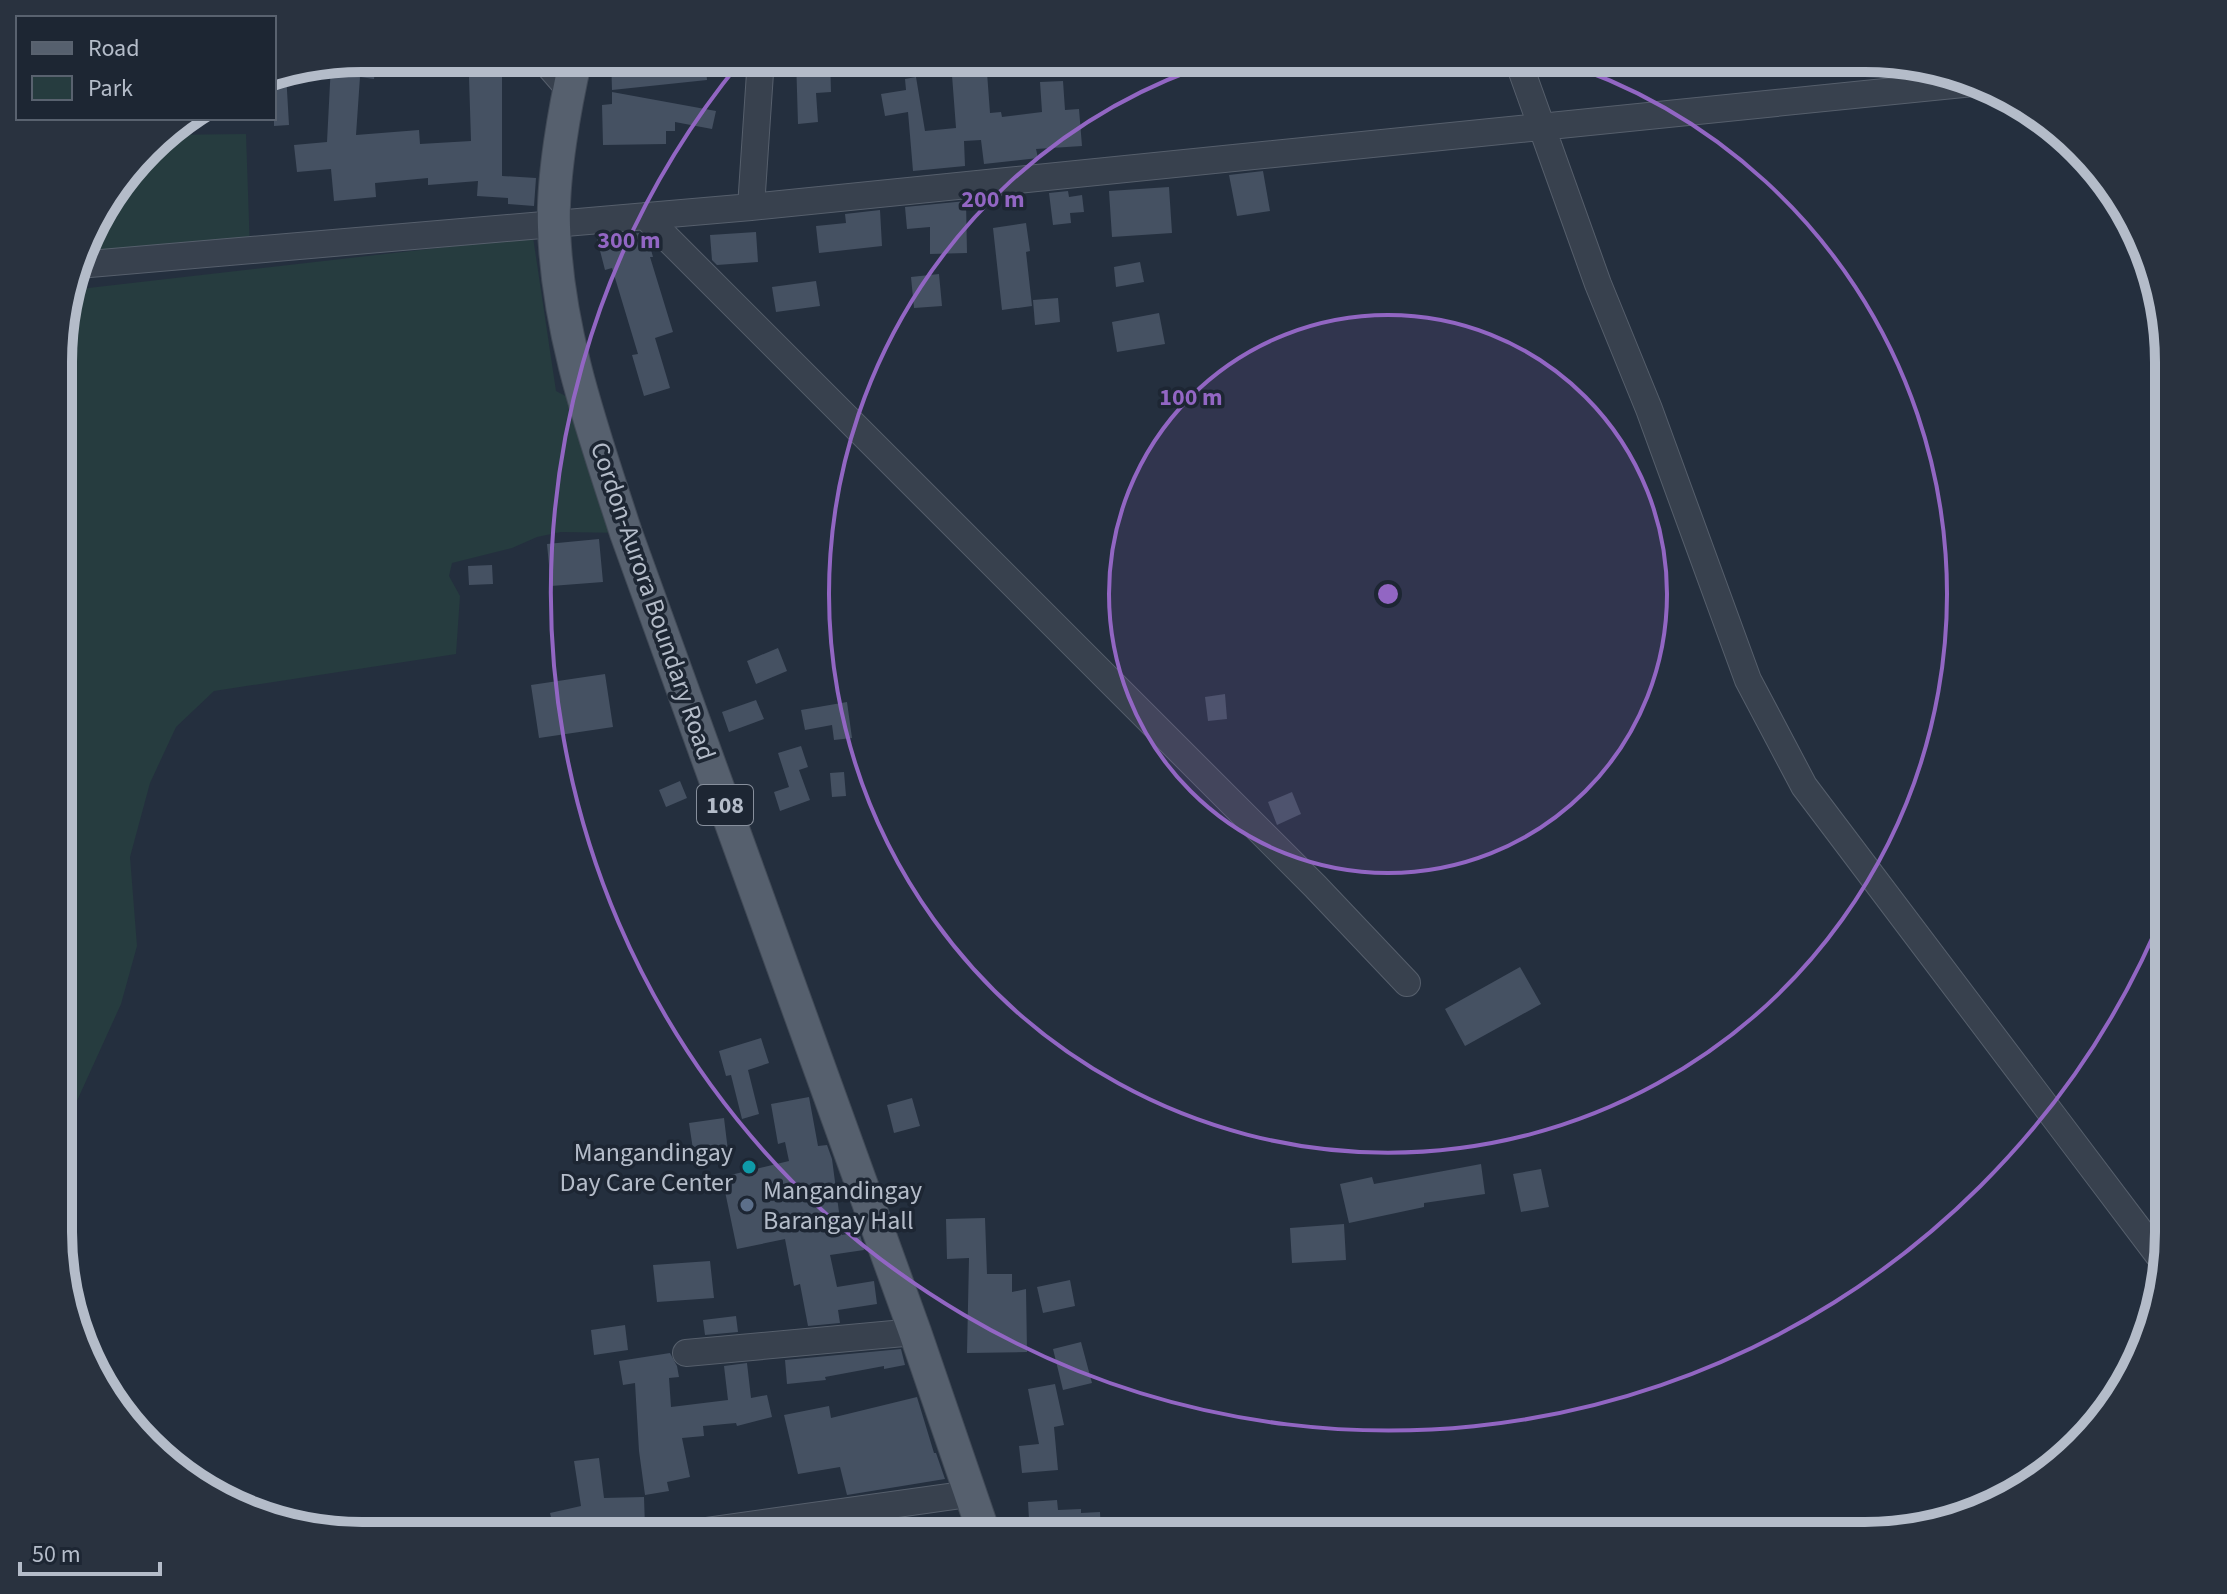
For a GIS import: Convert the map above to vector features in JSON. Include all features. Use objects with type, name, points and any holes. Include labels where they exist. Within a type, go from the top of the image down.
[{"type":"main road","name":"Cordon-Aurora Boundary Road","points":[[573,72],[553,225],[562,309],[585,406],[622,519],[915,1332],[980,1522]]},
{"type":"street","points":[[554,72],[569,89]]},
{"type":"street","points":[[751,207],[760,72]]},
{"type":"street","points":[[1522,72],[1598,284],[1649,409],[1748,680],[1804,786],[2154,1250]]},
{"type":"street","points":[[89,264],[751,207],[1951,85]]},
{"type":"street","points":[[645,216],[1315,886],[1407,983]]},
{"type":"street","points":[[686,1353],[915,1332]]},
{"type":"street","points":[[770,1522],[969,1494]]},
{"type":"green space","points":[[246,134],[250,251],[89,265],[111,217],[132,185],[182,135]]},
{"type":"green space","points":[[533,237],[556,391],[585,406],[626,533],[561,532],[452,563],[449,576],[460,596],[456,654],[214,691],[176,727],[150,783],[130,857],[137,946],[121,1004],[72,1112],[72,362],[74,324],[82,289]]},
{"type":"building","points":[[375,72],[374,79],[360,77],[356,135],[419,130],[420,144],[471,141],[469,77],[502,76],[502,176],[536,178],[534,206],[508,204],[508,198],[477,196],[478,181],[428,185],[428,178],[375,183],[376,197],[334,201],[331,169],[297,172],[294,145],[327,142],[331,74]]},
{"type":"building","points":[[611,72],[706,72],[707,80],[612,90]]},
{"type":"building","points":[[796,72],[830,72],[831,92],[816,93],[818,122],[798,124]]},
{"type":"building","points":[[952,72],[987,72],[990,113],[1001,112],[1002,117],[1042,112],[1040,82],[1063,81],[1065,110],[1079,109],[1082,146],[1036,149],[1038,158],[984,164],[981,140],[964,141],[965,166],[913,171],[908,112],[885,116],[881,94],[906,90],[905,79],[916,77],[925,131],[956,128]]},
{"type":"building","points":[[287,82],[289,125],[274,126],[276,85]]},
{"type":"building","points":[[612,92],[716,111],[712,129],[675,122],[675,131],[666,131],[666,144],[603,145],[602,105],[612,104]]},
{"type":"building","points":[[1263,171],[1270,211],[1237,216],[1229,175]]},
{"type":"building","points":[[1169,187],[1172,233],[1112,237],[1109,191]]},
{"type":"building","points":[[1068,191],[1069,197],[1082,195],[1084,212],[1070,213],[1071,223],[1053,225],[1049,193]]},
{"type":"building","points":[[966,201],[967,253],[930,254],[930,227],[907,229],[905,207]]},
{"type":"building","points":[[880,210],[882,246],[819,253],[816,226],[846,223],[845,214]]},
{"type":"building","points":[[1026,223],[1032,306],[1002,310],[993,228]]},
{"type":"building","points":[[756,232],[758,262],[717,265],[712,260],[710,235]]},
{"type":"building","points":[[639,233],[649,242],[653,257],[650,257],[673,332],[655,338],[670,388],[644,396],[632,355],[638,354],[612,268],[605,270],[597,239]]},
{"type":"building","points":[[1140,262],[1144,282],[1116,287],[1114,267]]},
{"type":"building","points":[[939,274],[942,306],[914,308],[911,277]]},
{"type":"building","points":[[816,281],[820,306],[776,312],[772,287]]},
{"type":"building","points":[[1058,298],[1060,322],[1035,325],[1033,300]]},
{"type":"building","points":[[1159,313],[1165,344],[1117,352],[1112,322]]},
{"type":"building","points":[[599,539],[603,582],[551,586],[547,544]]},
{"type":"building","points":[[492,565],[493,584],[469,585],[468,566]]},
{"type":"building","points":[[778,648],[787,671],[756,684],[747,661]]},
{"type":"building","points":[[605,674],[613,727],[539,738],[531,685]]},
{"type":"building","points":[[1225,694],[1227,719],[1208,721],[1205,697]]},
{"type":"building","points":[[756,700],[764,719],[729,732],[722,712]]},
{"type":"building","points":[[847,702],[852,738],[834,740],[832,725],[805,730],[801,710]]},
{"type":"building","points":[[801,746],[808,767],[799,770],[810,800],[780,811],[774,792],[789,787],[778,753]]},
{"type":"building","points":[[844,772],[846,796],[832,797],[830,773]]},
{"type":"building","points":[[680,781],[687,798],[666,807],[659,790]]},
{"type":"building","points":[[1292,792],[1301,814],[1277,825],[1268,802]]},
{"type":"building","points":[[1520,967],[1541,1004],[1465,1046],[1445,1009]]},
{"type":"building","points":[[761,1038],[769,1063],[748,1070],[759,1114],[742,1119],[731,1075],[726,1076],[719,1051]]},
{"type":"building","points":[[809,1097],[818,1146],[827,1145],[832,1159],[842,1235],[859,1232],[864,1250],[830,1255],[837,1287],[874,1281],[877,1304],[838,1310],[840,1323],[808,1326],[800,1284],[794,1286],[785,1239],[737,1249],[722,1177],[789,1161],[785,1142],[778,1144],[771,1104]]},
{"type":"building","points":[[912,1098],[920,1126],[894,1133],[887,1105]]},
{"type":"building","points":[[724,1118],[728,1151],[694,1156],[689,1123]]},
{"type":"building","points":[[1481,1164],[1485,1194],[1424,1203],[1424,1207],[1349,1223],[1340,1184],[1372,1177],[1374,1184]]},
{"type":"building","points":[[1541,1169],[1549,1207],[1521,1212],[1513,1174]]},
{"type":"building","points":[[985,1218],[987,1274],[1012,1274],[1012,1292],[1026,1289],[1027,1352],[967,1353],[969,1258],[947,1259],[946,1219]]},
{"type":"building","points":[[1344,1224],[1346,1260],[1292,1263],[1290,1228]]},
{"type":"building","points":[[710,1261],[714,1298],[657,1302],[653,1265]]},
{"type":"building","points":[[1070,1280],[1075,1306],[1043,1313],[1037,1287]]},
{"type":"building","points":[[736,1316],[738,1332],[705,1335],[703,1320]]},
{"type":"building","points":[[625,1325],[628,1350],[594,1355],[591,1330]]},
{"type":"building","points":[[1081,1342],[1092,1383],[1063,1390],[1053,1349]]},
{"type":"building","points":[[901,1349],[905,1365],[787,1384],[785,1360]]},
{"type":"building","points":[[670,1353],[679,1377],[669,1378],[671,1407],[728,1400],[724,1366],[747,1363],[751,1398],[767,1395],[772,1417],[737,1426],[736,1423],[703,1426],[704,1436],[682,1438],[690,1477],[667,1482],[669,1491],[645,1495],[635,1383],[623,1385],[619,1361]]},
{"type":"building","points":[[1055,1384],[1064,1425],[1054,1427],[1058,1470],[1022,1473],[1019,1446],[1039,1444],[1028,1389]]},
{"type":"building","points":[[917,1397],[945,1479],[847,1495],[840,1467],[798,1474],[784,1415],[829,1406],[831,1418]]},
{"type":"building","points":[[599,1458],[604,1498],[644,1497],[645,1522],[552,1522],[550,1513],[581,1506],[574,1461]]},
{"type":"building","points":[[1057,1500],[1058,1510],[1100,1512],[1100,1522],[1029,1522],[1028,1502]]},
{"type":"place","name":"Mangandingay Day Care Center","points":[[749,1167]]},
{"type":"place","name":"Mangandingay Barangay Hall","points":[[747,1205]]}]
